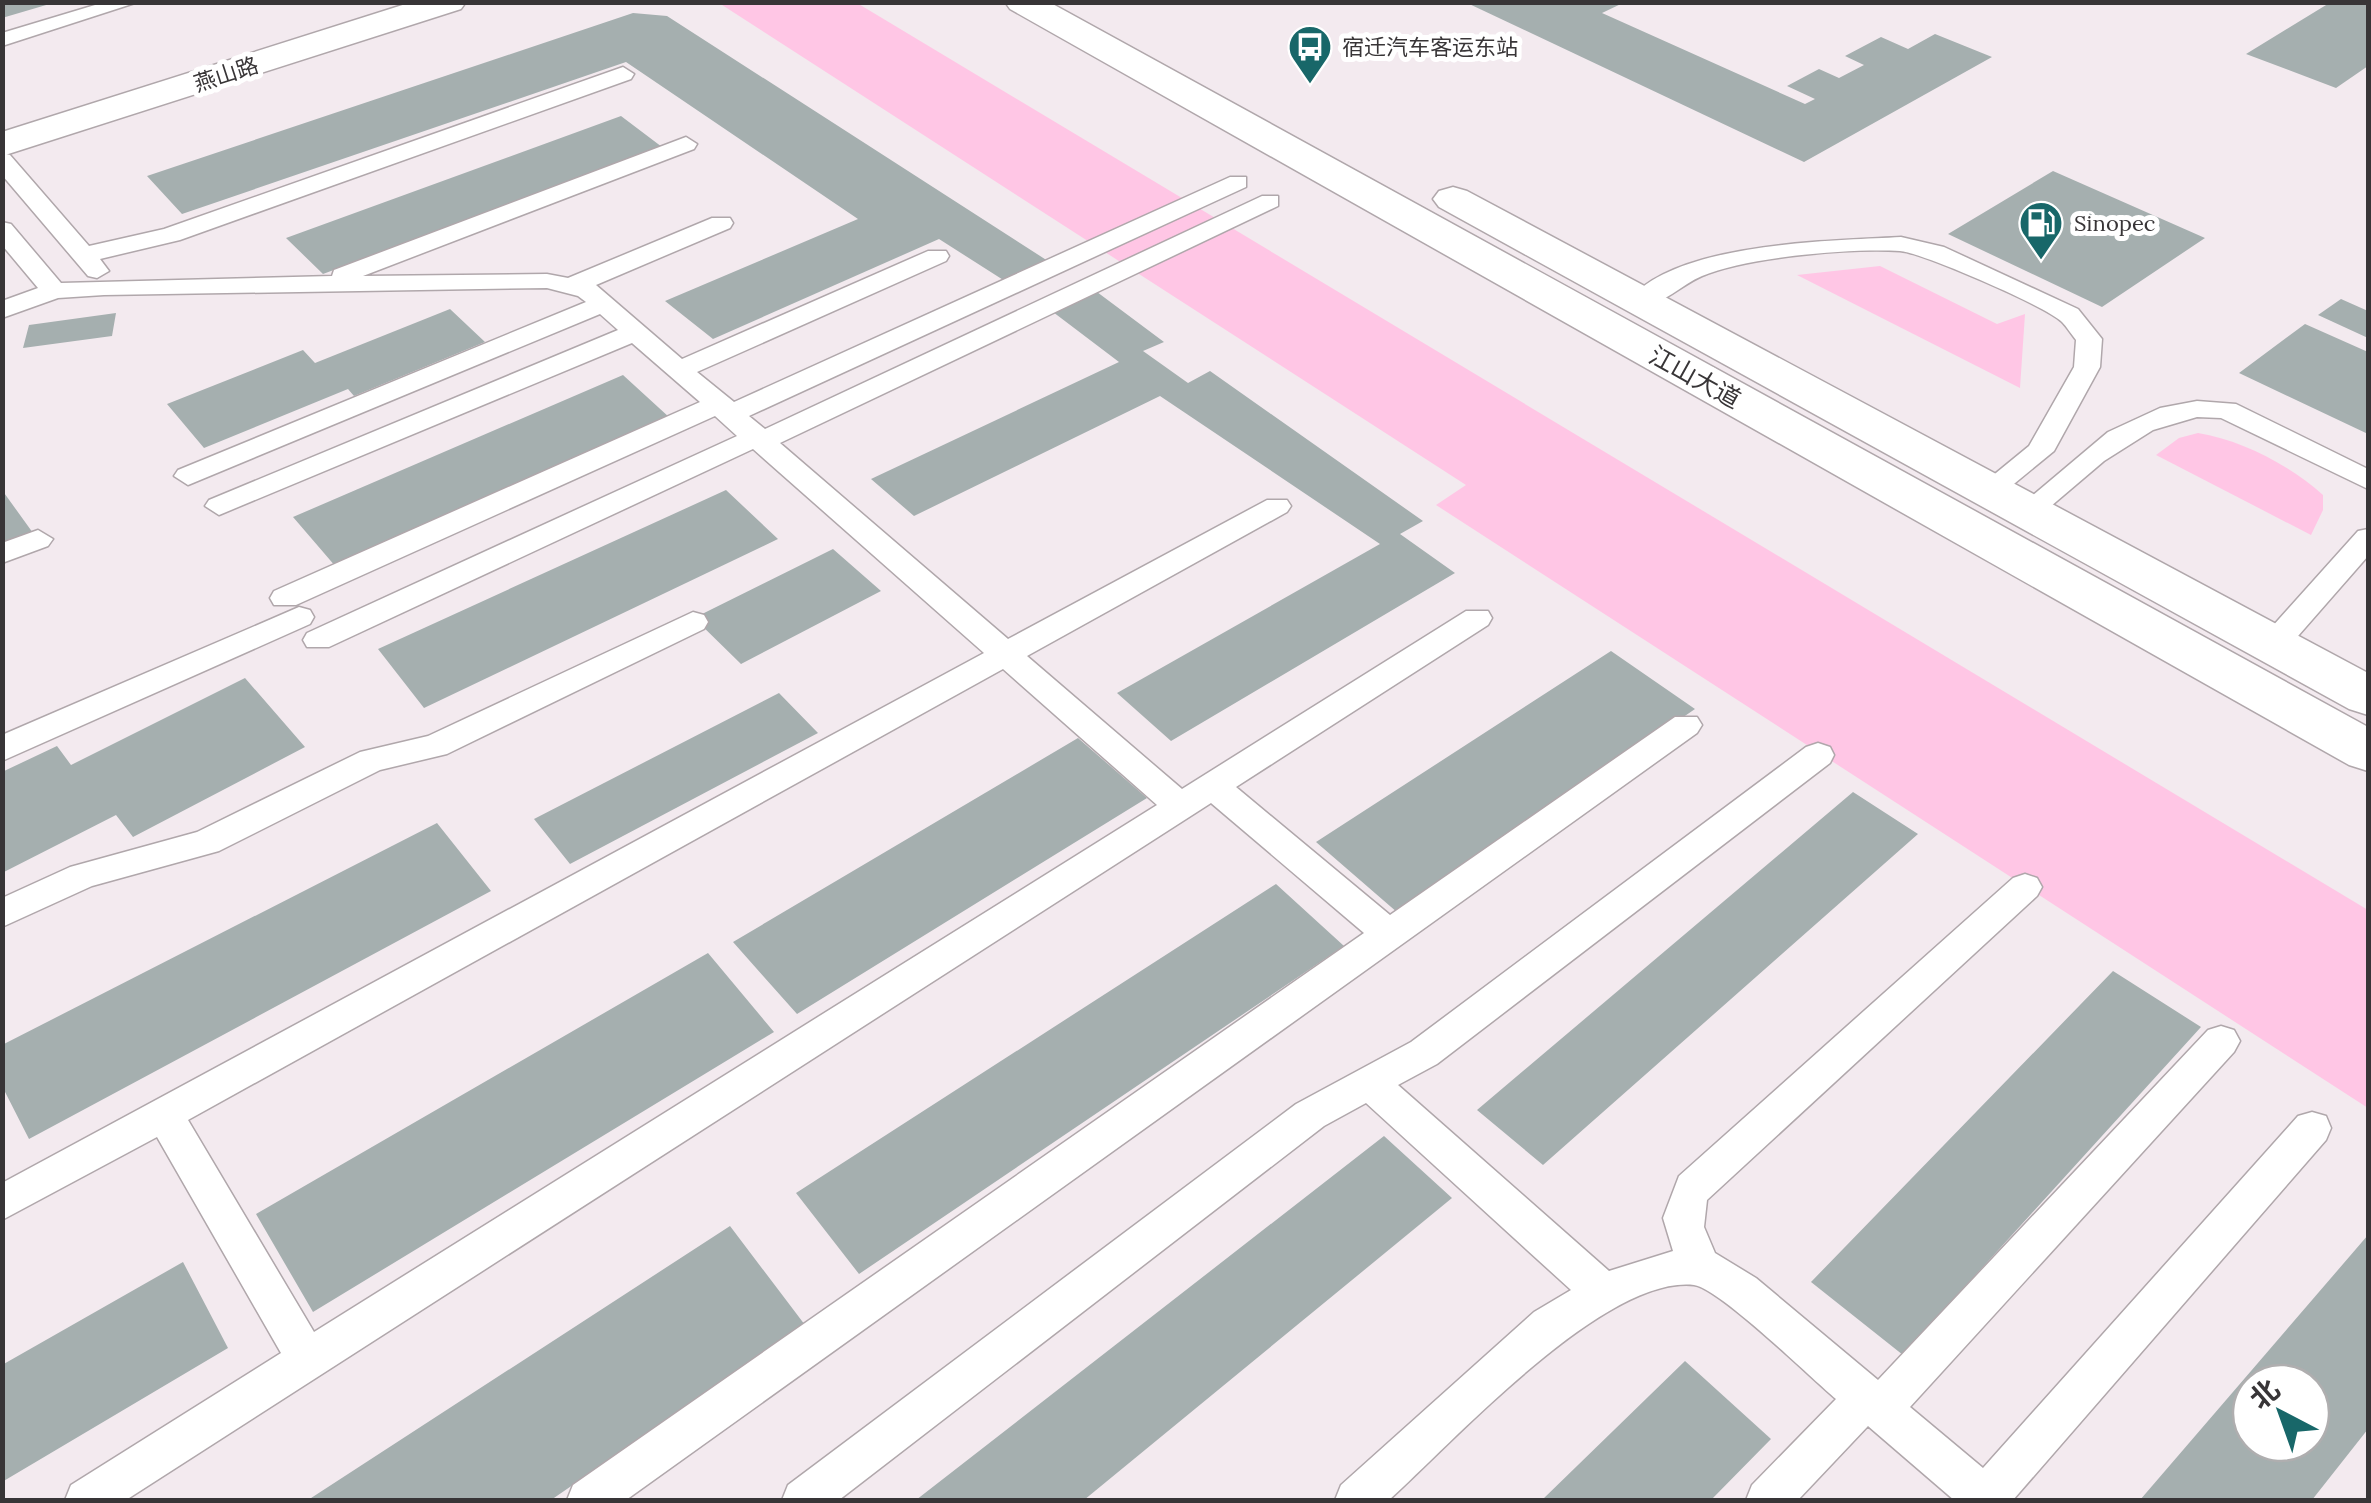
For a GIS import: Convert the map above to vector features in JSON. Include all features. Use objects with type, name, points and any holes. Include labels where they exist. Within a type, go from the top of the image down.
[{"type":"main road","name":"燕山路","points":[[2,115],[364,2]]},
{"type":"main road","name":"燕山路","points":[[2,145],[449,2]]},
{"type":"main road","name":"江山大道","points":[[1022,2],[2368,751]]},
{"type":"main road","name":"江山大道","points":[[1095,2],[2368,696]]},
{"type":"lane","points":[[2,40],[128,2]]},
{"type":"lane","points":[[84,255],[158,239],[623,74]]},
{"type":"lane","points":[[320,284],[686,144]]},
{"type":"lane","points":[[2,160],[109,286]]},
{"type":"lane","points":[[300,618],[727,408],[1238,182]]},
{"type":"lane","points":[[2,749],[300,618],[762,438],[1270,201]]},
{"type":"lane","points":[[574,285],[721,224]]},
{"type":"lane","points":[[2,229],[54,291]]},
{"type":"lane","points":[[1642,300],[1693,271],[1731,260],[1857,244],[1901,244],[1935,252],[2069,314],[2089,339],[2087,367],[2040,451],[1988,491]]},
{"type":"lane","points":[[682,369],[937,256]]},
{"type":"lane","points":[[2,310],[54,291],[109,286],[547,280],[574,285],[604,303],[682,369],[1181,806]]},
{"type":"lane","points":[[188,476],[604,303]]},
{"type":"lane","points":[[220,506],[638,332]]},
{"type":"lane","points":[[2026,512],[2141,423],[2202,406],[2226,410],[2368,480]]},
{"type":"lane","points":[[2,1203],[1277,506]]},
{"type":"lane","points":[[2273,645],[2368,538]]},
{"type":"lane","points":[[2,554],[38,539]]},
{"type":"lane","points":[[87,1500],[1477,618]]},
{"type":"lane","points":[[2,914],[82,876],[208,842],[372,760],[436,746],[693,622]]},
{"type":"lane","points":[[589,1500],[1686,725]]},
{"type":"lane","points":[[804,1500],[1310,1115],[1424,1053],[1818,755]]},
{"type":"lane","points":[[1213,786],[1390,934]]},
{"type":"lane","points":[[2025,887],[1693,1188],[1682,1204],[1681,1228],[1701,1266],[1742,1290],[1977,1497],[2312,1128]]},
{"type":"lane","points":[[1768,1500],[1873,1403],[2221,1041]]},
{"type":"lane","points":[[1367,1081],[1603,1292]]},
{"type":"lane","points":[[164,1114],[308,1360]]},
{"type":"lane","points":[[1357,1500],[1549,1326],[1603,1292],[1653,1272],[1701,1266]]},
{"type":"shaded area","points":[[719,3],[857,3],[2368,910],[2368,1108],[1436,505],[1466,485]]},
{"type":"shaded area","points":[[1880,266],[1997,324],[2025,314],[2020,388],[1797,275]]},
{"type":"shaded area","points":[[2198,433],[2265,456],[2323,495],[2323,510],[2311,535],[2156,455],[2179,438]]},
{"type":"building","points":[[2,2],[53,2],[53,3],[2,18]]},
{"type":"building","points":[[1465,2],[1625,2],[1602,13],[1805,104],[1815,99],[1787,86],[1819,69],[1839,78],[1864,65],[1845,56],[1881,37],[1908,49],[1935,34],[1992,57],[1804,162]]},
{"type":"building","points":[[2331,2],[2368,2],[2368,66],[2336,88],[2246,54]]},
{"type":"building","points":[[633,13],[667,16],[1051,263],[1008,283],[939,239],[713,339],[665,301],[858,219],[626,62],[182,214],[147,176]]},
{"type":"building","points":[[621,116],[662,147],[323,274],[286,238]]},
{"type":"building","points":[[2053,171],[2205,238],[2102,307],[1948,234]]},
{"type":"building","points":[[1097,292],[1164,342],[1143,351],[1188,383],[1210,371],[1423,521],[1400,534],[1455,573],[1171,741],[1117,693],[1380,544],[1160,396],[914,516],[871,479],[1119,362],[1053,312]]},
{"type":"building","points":[[2341,299],[2368,311],[2368,338],[2318,315]]},
{"type":"building","points":[[450,309],[485,342],[354,396],[348,389],[204,448],[167,404],[303,350],[315,363]]},
{"type":"building","points":[[116,313],[112,336],[23,348],[29,325]]},
{"type":"building","points":[[2305,324],[2368,352],[2368,434],[2239,373]]},
{"type":"building","points":[[623,375],[670,418],[336,567],[293,517]]},
{"type":"building","points":[[2,490],[33,533],[2,545]]},
{"type":"building","points":[[726,490],[778,539],[424,708],[378,649]]},
{"type":"building","points":[[833,549],[881,591],[741,664],[694,618]]},
{"type":"building","points":[[1611,651],[1695,709],[1398,913],[1316,842]]},
{"type":"building","points":[[245,678],[305,747],[133,837],[116,815],[2,873],[2,772],[57,746],[71,765]]},
{"type":"building","points":[[779,693],[818,733],[570,864],[534,819]]},
{"type":"building","points":[[1078,738],[1147,798],[797,1014],[733,942]]},
{"type":"building","points":[[1853,792],[1918,834],[1543,1165],[1477,1110]]},
{"type":"building","points":[[437,823],[491,891],[29,1139],[2,1086],[2,1045]]},
{"type":"building","points":[[1276,884],[1344,946],[859,1274],[796,1193]]},
{"type":"building","points":[[708,953],[774,1032],[313,1312],[256,1214]]},
{"type":"building","points":[[2113,971],[2201,1027],[1903,1355],[1811,1282]]},
{"type":"building","points":[[1384,1136],[1452,1198],[1084,1500],[916,1500]]},
{"type":"building","points":[[730,1226],[805,1325],[551,1500],[308,1500]]},
{"type":"building","points":[[2368,1235],[2368,1429],[2312,1500],[2140,1500],[2231,1394],[2231,1463],[2331,1463],[2331,1363],[2258,1363]]},
{"type":"building","points":[[183,1262],[228,1348],[2,1482],[2,1365]]},
{"type":"building","points":[[1685,1361],[1771,1439],[1711,1500],[1542,1500]]},
{"type":"place","name":"宿迁汽车客运东站","points":[[1310,85]]},
{"type":"place","name":"Sinopec","points":[[2041,261]]}]
